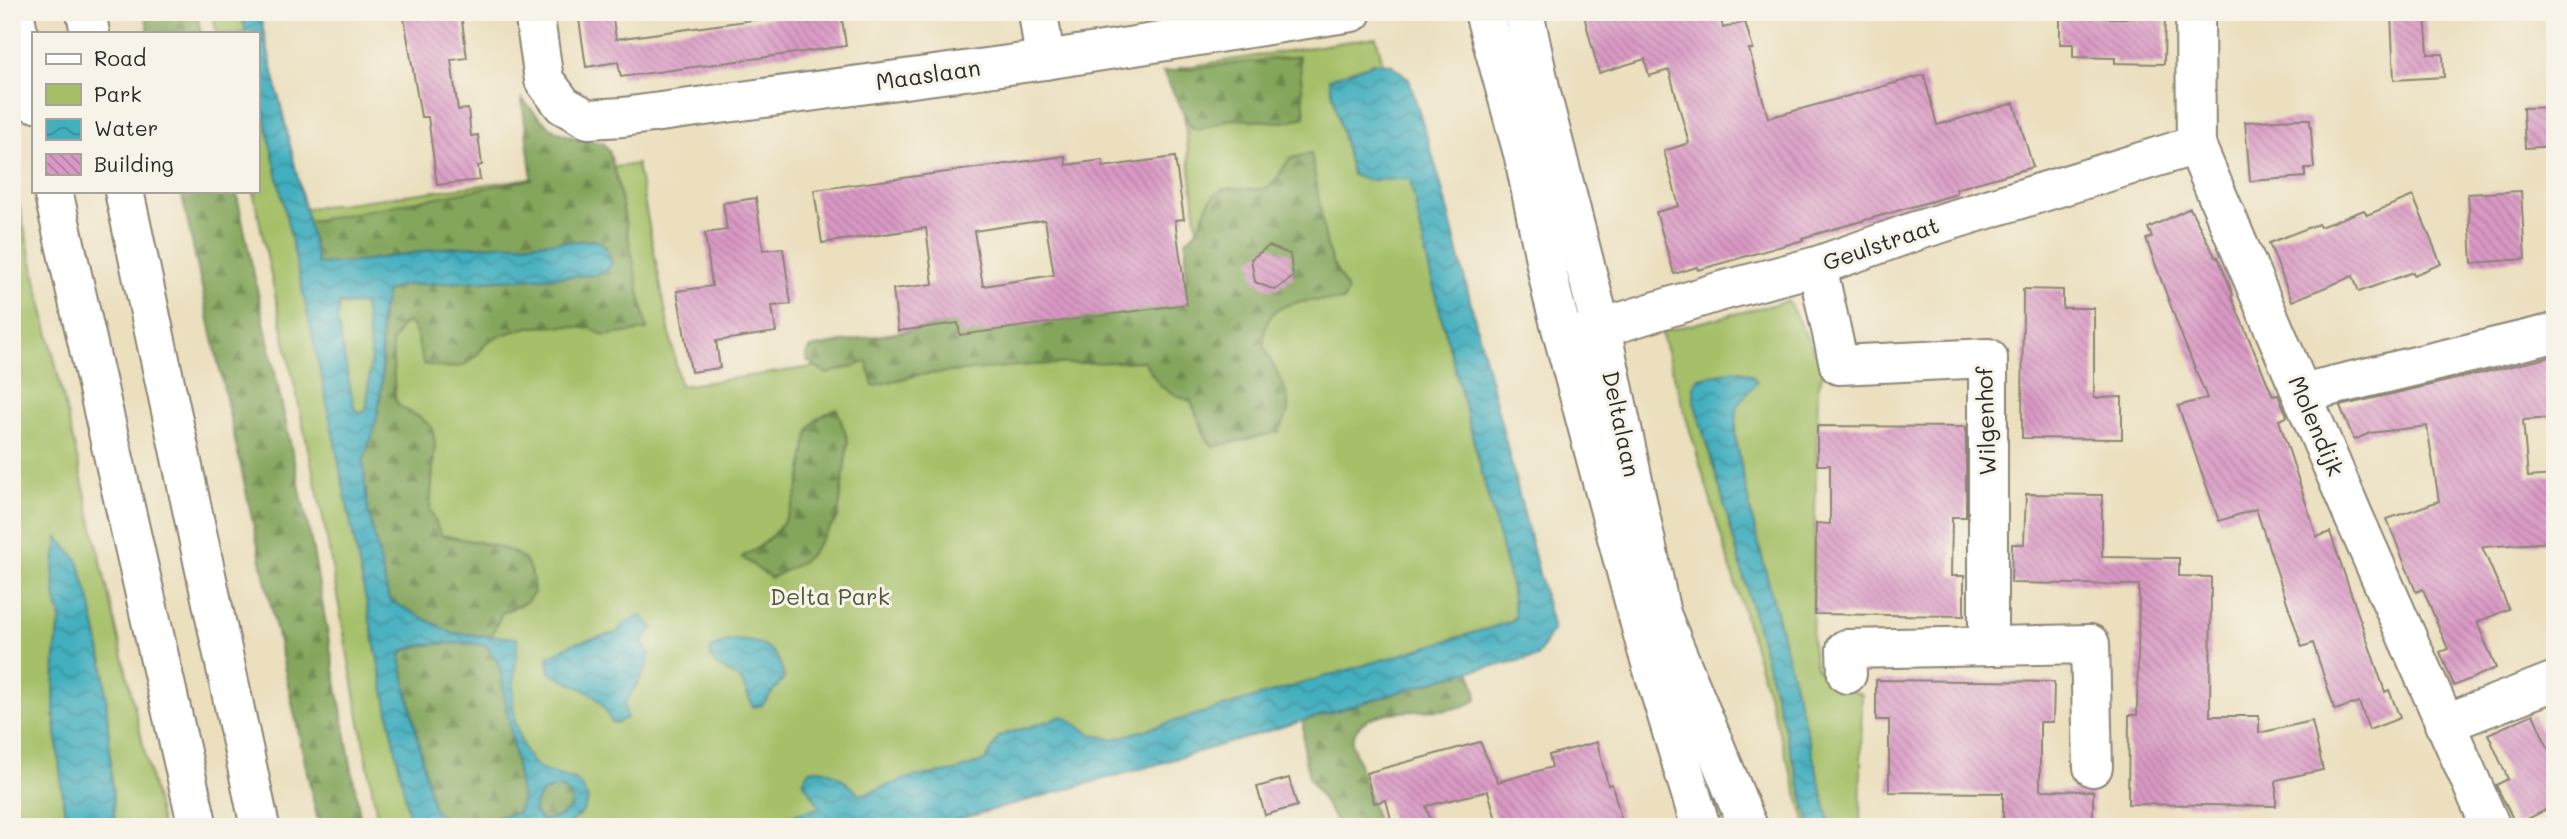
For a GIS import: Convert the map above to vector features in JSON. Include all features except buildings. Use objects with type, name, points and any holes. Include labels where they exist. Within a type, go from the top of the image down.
[{"type":"main road","points":[[14,12],[32,97]]},
{"type":"main road","points":[[86,12],[90,32]]},
{"type":"main road","name":"Maaslaan","points":[[534,12],[544,80],[564,105],[588,119],[623,117],[1045,60],[1352,12]]},
{"type":"main road","points":[[1038,12],[1045,60]]},
{"type":"main road","name":"Deltalaan","points":[[1484,12],[1524,157],[1552,295],[1583,334],[1661,614],[1748,827]]},
{"type":"main road","name":"Deltalaan","points":[[1524,12],[1542,97],[1583,334],[1647,650],[1701,827]]},
{"type":"main road","name":"Molendijk","points":[[2195,12],[2196,145],[2444,724],[2491,827]]},
{"type":"main road","name":"Geulstraat","points":[[1583,334],[1718,292],[1817,266],[1916,231],[2196,145]]},
{"type":"main road","points":[[53,192],[198,827]]},
{"type":"main road","points":[[124,192],[260,827]]},
{"type":"main road","name":"Wilgenhof","points":[[1817,266],[1839,365],[1988,358],[1988,646]]},
{"type":"main road","points":[[2302,393],[2555,333]]},
{"type":"main road","points":[[1847,674],[1846,649],[2090,644],[2093,767]]},
{"type":"main road","points":[[2444,724],[2555,681]]},
{"type":"green space","points":[[145,12],[197,12],[201,32],[149,32]]},
{"type":"green space","points":[[212,12],[241,12],[246,32],[217,32]]},
{"type":"green space","name":"Delta Park","points":[[1376,37],[1541,650],[860,827],[379,827],[324,523],[253,192],[259,192],[259,92],[287,211],[637,164],[680,386],[1206,311],[1179,68]]},
{"type":"green space","points":[[1299,56],[1305,117],[1284,122],[1231,119],[1199,130],[1191,127],[1163,72]]},
{"type":"green space","points":[[522,99],[557,131],[603,143],[609,151],[647,330],[604,336],[592,329],[565,326],[528,327],[496,337],[463,366],[445,368],[424,364],[413,327],[409,322],[401,326],[392,344],[395,398],[399,406],[432,427],[435,443],[430,509],[441,535],[514,553],[525,561],[531,574],[534,593],[526,602],[502,613],[491,637],[452,633],[389,600],[367,514],[363,480],[364,460],[381,395],[381,324],[387,291],[403,285],[595,275],[612,263],[604,245],[595,240],[444,248],[356,262],[318,264],[306,222],[532,179]]},
{"type":"green space","points":[[1311,153],[1326,242],[1332,262],[1348,291],[1343,301],[1322,300],[1288,305],[1271,317],[1265,329],[1264,344],[1288,398],[1285,420],[1278,432],[1214,447],[1207,440],[1191,401],[1174,395],[1163,387],[1144,361],[1029,365],[918,375],[873,386],[867,362],[827,374],[806,360],[806,354],[811,348],[1093,300],[1186,281],[1186,240],[1198,228],[1212,197],[1224,189],[1258,189],[1271,185],[1289,159]]},
{"type":"green space","points":[[12,175],[162,827],[115,827],[104,668],[89,597],[56,601],[61,617],[55,654],[54,712],[66,827],[12,827]]},
{"type":"green space","points":[[181,192],[236,192],[311,540],[362,827],[319,827]]},
{"type":"green space","points":[[1788,301],[1824,370],[1818,388],[1812,645],[1816,667],[1827,684],[1862,694],[1860,827],[1831,827],[1752,518],[1735,436],[1737,406],[1694,401],[1811,827],[1807,827],[1661,332]]},
{"type":"green space","points":[[837,409],[848,441],[838,517],[809,556],[771,578],[742,557],[767,540],[785,520],[800,481],[806,441],[811,427],[819,418]]},
{"type":"green space","points":[[464,643],[486,645],[497,661],[522,801],[518,812],[461,821],[440,815],[433,808],[400,658],[403,651],[418,647]]},
{"type":"green space","points":[[1470,671],[1476,691],[1477,700],[1474,702],[1454,709],[1407,711],[1377,716],[1364,722],[1356,731],[1352,743],[1379,827],[1340,827],[1310,780],[1304,755],[1303,720]]},
{"type":"green space","points":[[561,788],[572,800],[571,806],[563,814],[543,821],[533,810],[538,798],[545,791]]},
{"type":"water","points":[[241,12],[259,12],[318,264],[356,262],[444,248],[595,240],[604,245],[612,263],[606,271],[595,275],[404,285],[387,291],[380,320],[382,378],[379,407],[363,461],[367,504],[389,600],[452,633],[517,638],[513,707],[520,739],[536,766],[552,774],[575,780],[588,799],[578,816],[561,827],[411,827],[324,389],[259,92],[259,32],[246,32]],"holes":[[[364,304],[371,356],[366,410],[360,413],[354,408],[337,319],[339,305]],[[464,643],[486,645],[497,661],[522,801],[518,812],[485,820],[450,819],[433,808],[400,658],[403,651],[417,646]],[[561,788],[572,800],[571,805],[563,814],[542,821],[533,810],[540,795],[545,791]]]},
{"type":"water","points":[[1374,63],[1391,64],[1409,79],[1439,177],[1553,629],[1537,657],[1470,671],[1141,769],[931,827],[755,827],[820,807],[803,781],[810,770],[825,770],[844,780],[861,795],[912,777],[956,771],[986,760],[999,736],[1063,716],[1093,735],[1114,739],[1510,622],[1515,616],[1511,585],[1429,269],[1410,179],[1367,180],[1352,175],[1329,79]]},
{"type":"water","points":[[1737,370],[1750,374],[1757,381],[1737,406],[1735,436],[1752,518],[1831,827],[1811,827],[1694,401],[1694,385],[1699,378]]},
{"type":"water","points":[[58,537],[78,561],[89,597],[104,668],[115,827],[66,827],[54,712],[55,654],[61,617],[56,601],[53,570]]},
{"type":"water","points":[[642,616],[653,628],[642,642],[650,654],[646,669],[624,705],[627,718],[617,723],[612,722],[602,704],[594,697],[550,672],[548,657],[574,643],[616,633],[628,621]]},
{"type":"water","points":[[730,640],[759,643],[772,651],[777,658],[784,678],[762,705],[753,707],[741,680],[716,665],[710,658],[711,648]]}]
